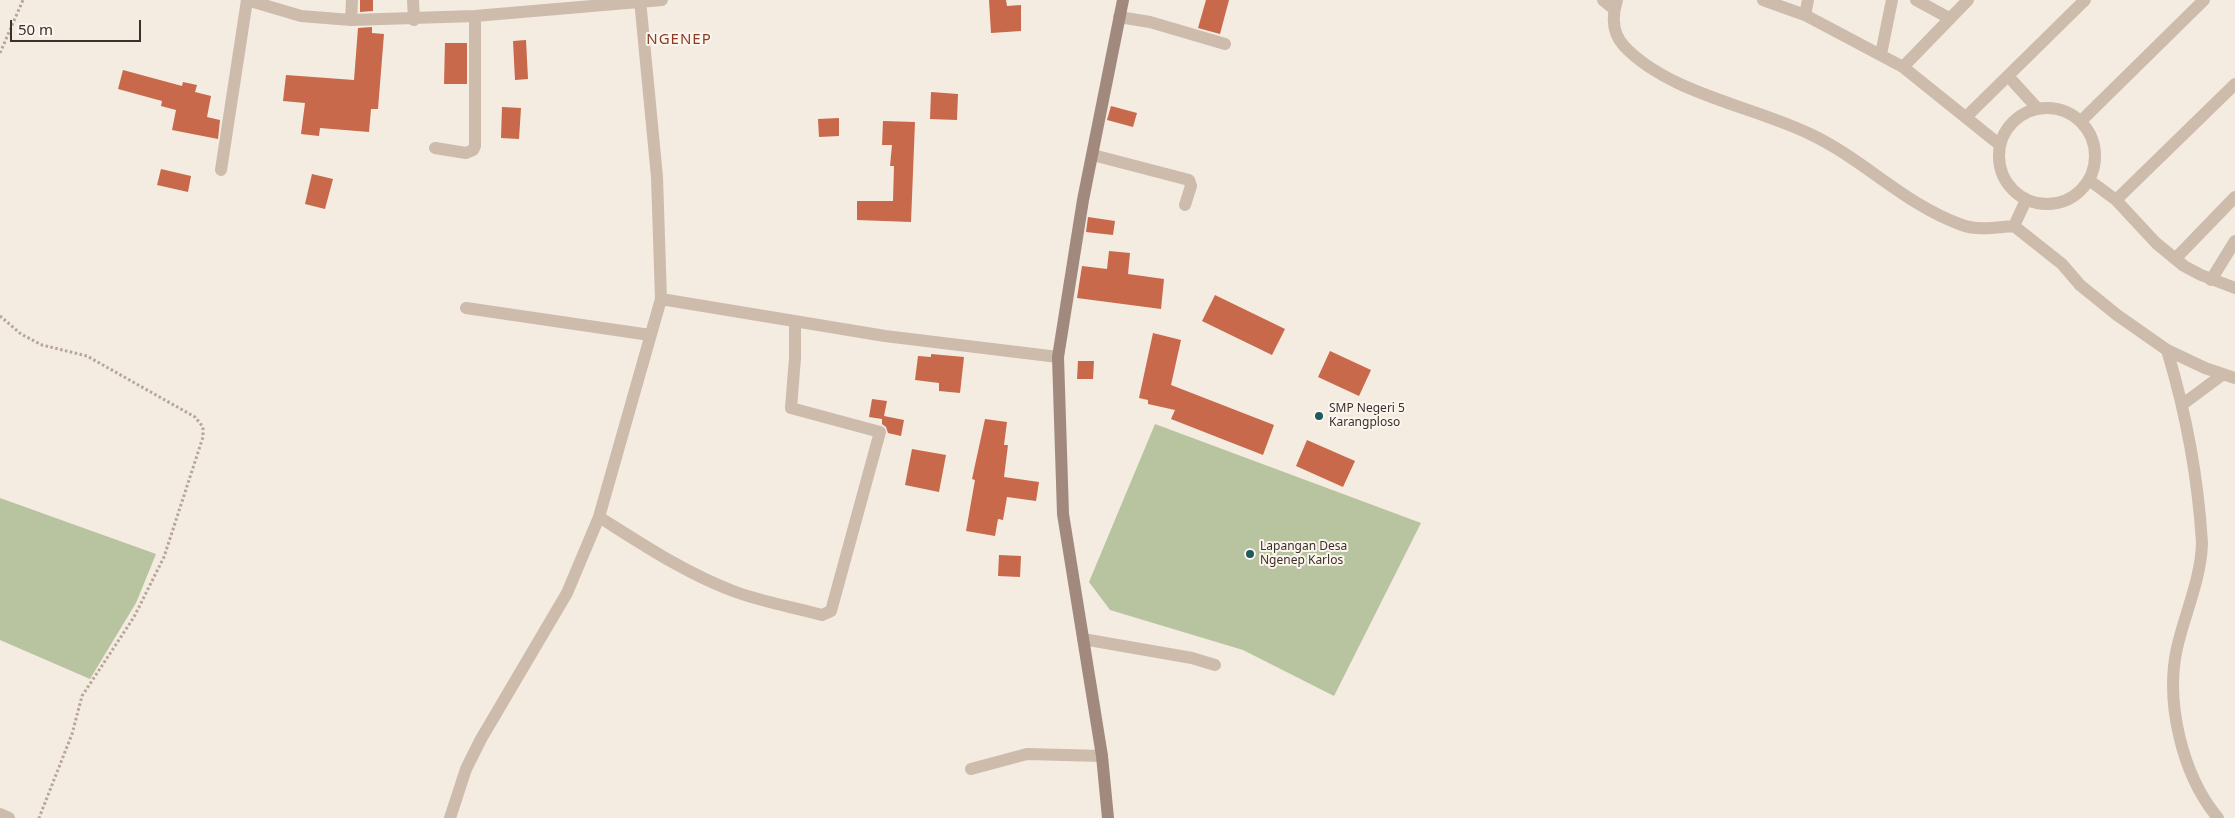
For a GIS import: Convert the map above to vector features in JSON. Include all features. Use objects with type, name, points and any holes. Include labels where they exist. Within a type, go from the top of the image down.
[{"type":"street","points":[[221,170],[247,0],[301,16],[351,20],[414,20],[476,16],[542,5],[662,0]]},
{"type":"street","points":[[351,20],[352,0]]},
{"type":"street","points":[[413,0],[414,20]]},
{"type":"street","points":[[1108,818],[1108,800],[1102,756],[1063,514],[1058,357],[1083,200],[1123,0]]},
{"type":"street","points":[[1604,0],[1615,5],[1613,20],[1618,39],[1640,61],[1663,77],[1817,138],[1912,202],[1935,214],[1971,228],[2014,226],[2062,264],[2080,285],[2117,315],[2167,350],[2222,375],[2235,378]]},
{"type":"street","points":[[1763,0],[1805,15],[1903,67],[2000,145]]},
{"type":"street","points":[[1805,15],[1808,0]]},
{"type":"street","points":[[1881,54],[1892,0]]},
{"type":"street","points":[[1916,0],[1949,18]]},
{"type":"street","points":[[1903,67],[1968,0]]},
{"type":"street","points":[[1966,117],[2085,0]]},
{"type":"street","points":[[2081,121],[2204,0]]},
{"type":"street","points":[[450,818],[474,752],[564,600],[599,517],[661,298],[657,177],[640,1]]},
{"type":"street","points":[[435,148],[466,153],[473,150],[475,146],[476,16]]},
{"type":"street","points":[[1120,17],[1150,22],[1225,44]]},
{"type":"street","points":[[2008,76],[2038,109]]},
{"type":"street","points":[[2116,200],[2235,84]]},
{"type":"street","points":[[2038,109],[2061,110],[2081,121],[2092,139],[2096,160],[2089,180],[2077,194],[2062,202],[2044,204],[2026,200],[2013,190],[2004,177],[1999,162],[2000,145],[2005,132],[2025,114],[2038,109]]},
{"type":"street","points":[[1093,154],[1189,180],[1191,186],[1186,205]]},
{"type":"street","points":[[2089,180],[2116,200],[2156,243],[2175,259],[2194,272],[2235,288]]},
{"type":"street","points":[[2175,259],[2235,198]]},
{"type":"street","points":[[2014,226],[2026,200]]},
{"type":"street","points":[[2211,280],[2235,240]]},
{"type":"street","points":[[661,298],[885,336],[1058,357]]},
{"type":"street","points":[[466,308],[650,335]]},
{"type":"street","points":[[599,517],[654,552],[723,587],[749,596],[822,615],[831,611],[880,432],[791,408],[796,358],[795,322]]},
{"type":"street","points":[[2167,350],[2183,404],[2200,519],[2201,559],[2176,649],[2173,676],[2174,718],[2186,758],[2207,802],[2218,818]]},
{"type":"street","points":[[2183,404],[2222,375]]},
{"type":"street","points":[[1083,639],[1192,658],[1215,665]]},
{"type":"street","points":[[971,769],[1027,754],[1102,756]]},
{"type":"street","points":[[0,814],[9,818]]},
{"type":"path","points":[[0,53],[23,0]]},
{"type":"path","points":[[0,316],[21,334],[42,345],[87,356],[195,417],[203,427],[203,437],[164,557],[134,617],[82,696],[72,734],[38,818]]},
{"type":"green space","name":"Lapangan Desa Ngenep Karlos","points":[[1155,424],[1421,523],[1334,696],[1243,650],[1110,610],[1089,582]]},
{"type":"green space","points":[[0,498],[156,554],[136,603],[90,679],[0,640]]},
{"type":"building","points":[[360,0],[373,0],[373,11],[360,12]]},
{"type":"building","points":[[989,0],[1006,0],[1007,6],[1021,5],[1021,31],[991,33]]},
{"type":"building","points":[[1206,0],[1229,0],[1220,34],[1198,28]]},
{"type":"building","points":[[372,27],[372,33],[384,34],[378,109],[371,109],[369,132],[320,128],[319,136],[301,134],[305,103],[283,101],[286,75],[354,80],[358,28]]},
{"type":"building","points":[[526,40],[528,79],[515,80],[513,41]]},
{"type":"building","points":[[445,43],[467,43],[467,84],[444,84]]},
{"type":"building","points":[[123,70],[182,86],[183,82],[197,85],[195,92],[211,96],[207,117],[220,120],[218,139],[172,130],[176,110],[161,106],[162,101],[118,89]]},
{"type":"building","points":[[931,92],[958,94],[957,120],[930,119]]},
{"type":"building","points":[[1111,106],[1137,113],[1133,127],[1107,120]]},
{"type":"building","points":[[502,107],[521,108],[519,139],[501,138]]},
{"type":"building","points":[[839,118],[839,136],[819,137],[818,119]]},
{"type":"building","points":[[883,121],[915,122],[911,222],[857,220],[857,201],[893,201],[894,166],[890,166],[892,145],[882,145]]},
{"type":"building","points":[[161,169],[191,176],[188,192],[157,185]]},
{"type":"building","points":[[312,174],[333,179],[325,209],[305,204]]},
{"type":"building","points":[[1088,217],[1115,221],[1113,235],[1086,232]]},
{"type":"building","points":[[1109,251],[1130,253],[1128,274],[1164,279],[1161,309],[1077,298],[1082,266],[1107,269]]},
{"type":"building","points":[[1215,295],[1285,329],[1272,355],[1202,321]]},
{"type":"building","points":[[1153,333],[1181,340],[1171,385],[1274,425],[1263,455],[1171,419],[1175,410],[1148,404],[1148,400],[1139,398]]},
{"type":"building","points":[[1330,351],[1371,370],[1359,396],[1318,377]]},
{"type":"building","points":[[931,354],[964,357],[960,393],[939,391],[939,383],[915,380],[918,356],[931,357]]},
{"type":"building","points":[[1078,361],[1094,361],[1093,379],[1077,379]]},
{"type":"building","points":[[872,399],[887,401],[884,416],[904,420],[901,436],[888,433],[886,427],[882,424],[882,419],[869,417]]},
{"type":"building","points":[[985,419],[1007,422],[1004,445],[1008,445],[1004,477],[1039,482],[1036,501],[1007,497],[1003,520],[998,519],[995,536],[966,531],[975,480],[972,479]]},
{"type":"building","points":[[1307,440],[1355,461],[1343,487],[1296,466]]},
{"type":"building","points":[[912,449],[946,455],[939,492],[905,485]]},
{"type":"building","points":[[999,555],[1021,556],[1020,577],[998,576]]},
{"type":"place","name":"SMP Negeri 5 Karangploso","points":[[1319,416]]},
{"type":"place","name":"Lapangan Desa Ngenep Karlos","points":[[1250,554]]},
{"type":"district","name":"NGENEP","points":[[679,40]]}]
